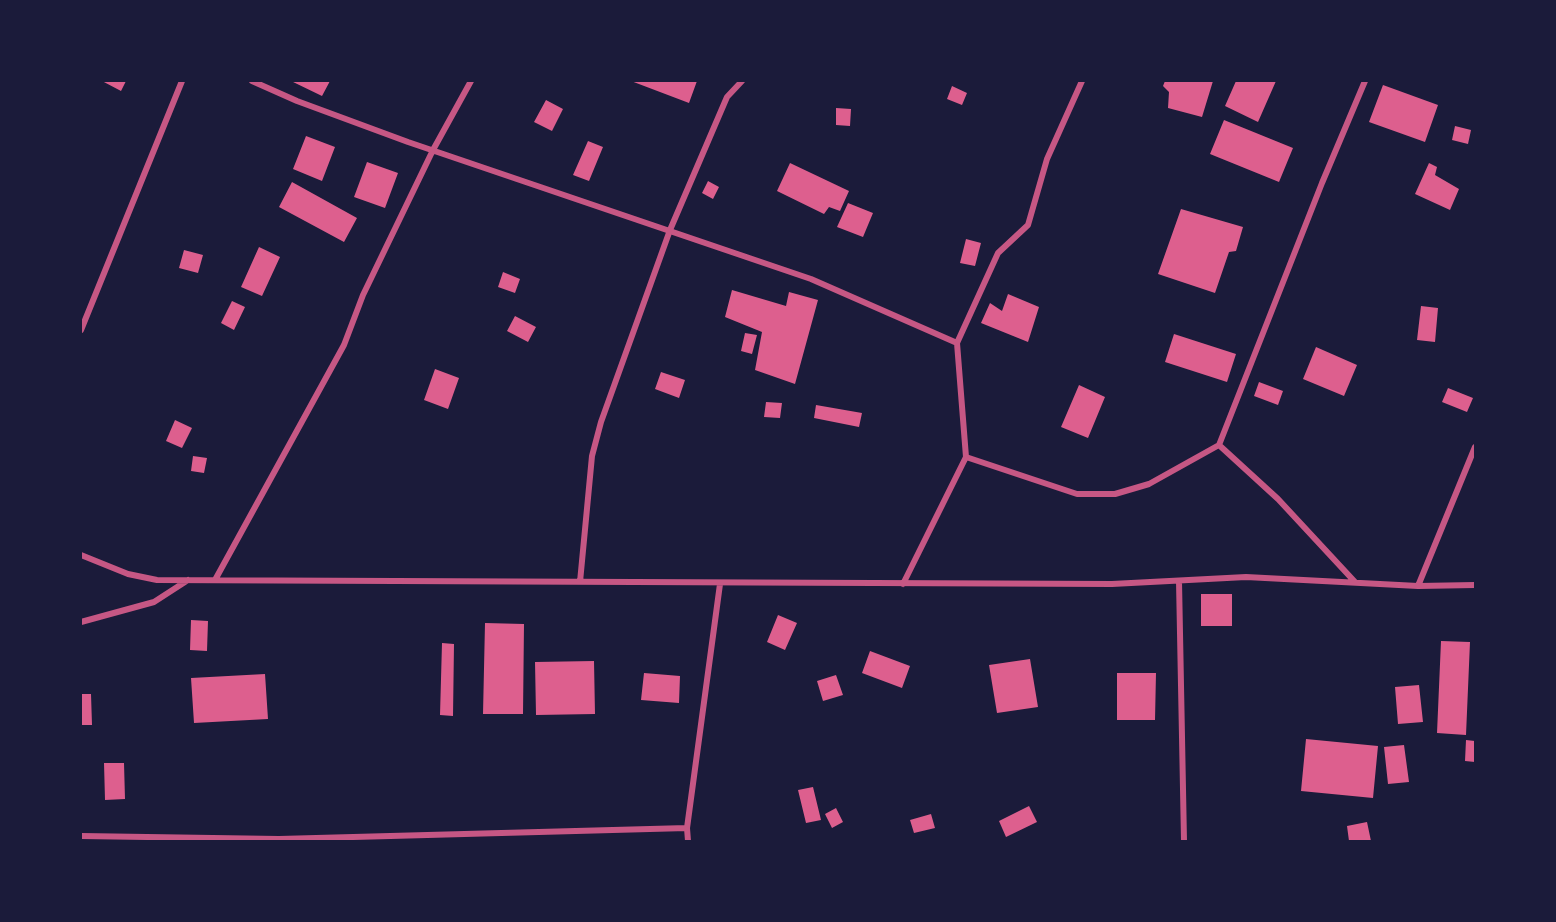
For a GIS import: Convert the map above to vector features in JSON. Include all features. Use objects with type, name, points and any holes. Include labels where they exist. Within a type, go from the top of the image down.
[{"type":"street","points":[[81,330],[182,81]]},
{"type":"street","points":[[252,81],[297,101],[433,150],[811,279],[957,342]]},
{"type":"street","points":[[215,580],[344,345],[363,295],[433,150],[471,81]]},
{"type":"street","points":[[580,582],[592,456],[601,422],[670,230],[727,97],[742,81]]},
{"type":"street","points":[[903,584],[966,457],[957,342],[998,253],[1028,225],[1047,159],[1082,81]]},
{"type":"street","points":[[966,457],[1077,494],[1115,494],[1149,484],[1219,445],[1322,183],[1365,81]]},
{"type":"street","points":[[1219,445],[1278,499],[1355,582]]},
{"type":"street","points":[[1418,586],[1475,447]]},
{"type":"street","points":[[81,555],[128,574],[157,580],[1112,584],[1246,577],[1418,586],[1475,585]]},
{"type":"street","points":[[81,622],[154,602],[188,580]]},
{"type":"street","points":[[1179,581],[1184,841]]},
{"type":"street","points":[[688,841],[687,828],[720,584]]},
{"type":"street","points":[[81,836],[279,839],[687,828]]},
{"type":"building","points":[[102,81],[126,81],[121,91]]},
{"type":"building","points":[[291,81],[330,81],[322,96]]},
{"type":"building","points":[[631,81],[697,81],[689,103]]},
{"type":"building","points":[[1165,81],[1213,81],[1202,117],[1168,108],[1169,92],[1163,86]]},
{"type":"building","points":[[1236,81],[1276,81],[1258,122],[1225,106]]},
{"type":"building","points":[[1383,85],[1438,105],[1425,142],[1369,122]]},
{"type":"building","points":[[952,86],[967,93],[962,105],[947,99]]},
{"type":"building","points":[[546,100],[563,109],[552,131],[534,122]]},
{"type":"building","points":[[836,108],[851,109],[850,126],[836,125]]},
{"type":"building","points":[[1224,120],[1293,148],[1279,182],[1210,154]]},
{"type":"building","points":[[1455,126],[1471,130],[1468,144],[1452,140]]},
{"type":"building","points":[[306,136],[335,147],[322,181],[293,169]]},
{"type":"building","points":[[588,141],[603,147],[589,181],[573,175]]},
{"type":"building","points":[[367,162],[398,173],[385,208],[354,197]]},
{"type":"building","points":[[790,163],[849,191],[840,211],[829,207],[824,214],[777,191]]},
{"type":"building","points":[[1429,163],[1437,167],[1435,175],[1459,189],[1450,210],[1415,194]]},
{"type":"building","points":[[708,181],[719,187],[713,199],[702,193]]},
{"type":"building","points":[[292,182],[357,218],[344,242],[279,207]]},
{"type":"building","points":[[848,203],[873,213],[863,237],[837,227]]},
{"type":"building","points":[[1181,209],[1243,227],[1236,251],[1229,252],[1215,293],[1158,274]]},
{"type":"building","points":[[966,239],[981,243],[975,266],[960,263]]},
{"type":"building","points":[[259,247],[280,257],[262,296],[241,287]]},
{"type":"building","points":[[184,250],[203,255],[198,273],[179,268]]},
{"type":"building","points":[[503,272],[520,279],[515,293],[498,287]]},
{"type":"building","points":[[732,290],[786,306],[789,292],[818,300],[795,384],[755,370],[762,332],[725,317]]},
{"type":"building","points":[[1008,294],[1039,307],[1028,342],[981,323],[990,303],[1002,311]]},
{"type":"building","points":[[232,301],[245,307],[234,330],[221,323]]},
{"type":"building","points":[[1421,306],[1438,308],[1435,342],[1417,340]]},
{"type":"building","points":[[515,316],[536,327],[528,342],[507,331]]},
{"type":"building","points":[[745,333],[757,335],[752,354],[741,351]]},
{"type":"building","points":[[1174,334],[1236,354],[1227,382],[1165,362]]},
{"type":"building","points":[[1316,347],[1357,365],[1344,396],[1303,379]]},
{"type":"building","points":[[435,369],[459,378],[448,409],[424,400]]},
{"type":"building","points":[[661,372],[685,380],[679,398],[655,389]]},
{"type":"building","points":[[1259,382],[1283,391],[1278,405],[1254,396]]},
{"type":"building","points":[[1079,385],[1105,397],[1088,438],[1061,427]]},
{"type":"building","points":[[1448,388],[1473,398],[1467,412],[1442,402]]},
{"type":"building","points":[[766,402],[782,403],[780,418],[764,417]]},
{"type":"building","points":[[816,405],[862,413],[859,427],[814,418]]},
{"type":"building","points":[[175,420],[192,428],[182,448],[166,441]]},
{"type":"building","points":[[193,456],[207,458],[204,473],[191,471]]},
{"type":"building","points":[[1201,594],[1232,594],[1232,626],[1201,626]]},
{"type":"building","points":[[778,615],[797,623],[785,650],[767,642]]},
{"type":"building","points":[[191,620],[208,621],[207,651],[190,650]]},
{"type":"building","points":[[485,623],[524,624],[523,714],[483,714]]},
{"type":"building","points":[[1441,641],[1470,642],[1466,735],[1437,733]]},
{"type":"building","points":[[442,643],[454,644],[453,716],[440,715]]},
{"type":"building","points":[[870,651],[910,666],[902,688],[862,673]]},
{"type":"building","points":[[1030,659],[1038,707],[997,713],[989,665]]},
{"type":"building","points":[[594,661],[595,714],[536,715],[535,662]]},
{"type":"building","points":[[644,673],[680,676],[679,703],[641,700]]},
{"type":"building","points":[[1117,673],[1156,673],[1155,720],[1117,720]]},
{"type":"building","points":[[265,674],[268,719],[194,723],[191,678]]},
{"type":"building","points":[[836,675],[843,695],[823,701],[817,681]]},
{"type":"building","points":[[1419,685],[1423,722],[1398,724],[1395,687]]},
{"type":"building","points":[[81,694],[91,694],[92,725],[81,725]]},
{"type":"building","points":[[1306,739],[1378,746],[1373,798],[1301,791]]},
{"type":"building","points":[[1466,740],[1475,741],[1475,762],[1465,761]]},
{"type":"building","points":[[1404,745],[1409,782],[1388,784],[1384,747]]},
{"type":"building","points":[[104,763],[124,763],[125,799],[105,800]]},
{"type":"building","points":[[813,787],[821,820],[806,823],[798,790]]},
{"type":"building","points":[[1029,806],[1037,822],[1006,837],[999,821]]},
{"type":"building","points":[[836,808],[843,822],[832,828],[825,814]]},
{"type":"building","points":[[931,814],[935,828],[914,833],[910,820]]},
{"type":"building","points":[[1367,822],[1371,841],[1349,841],[1347,826]]}]
